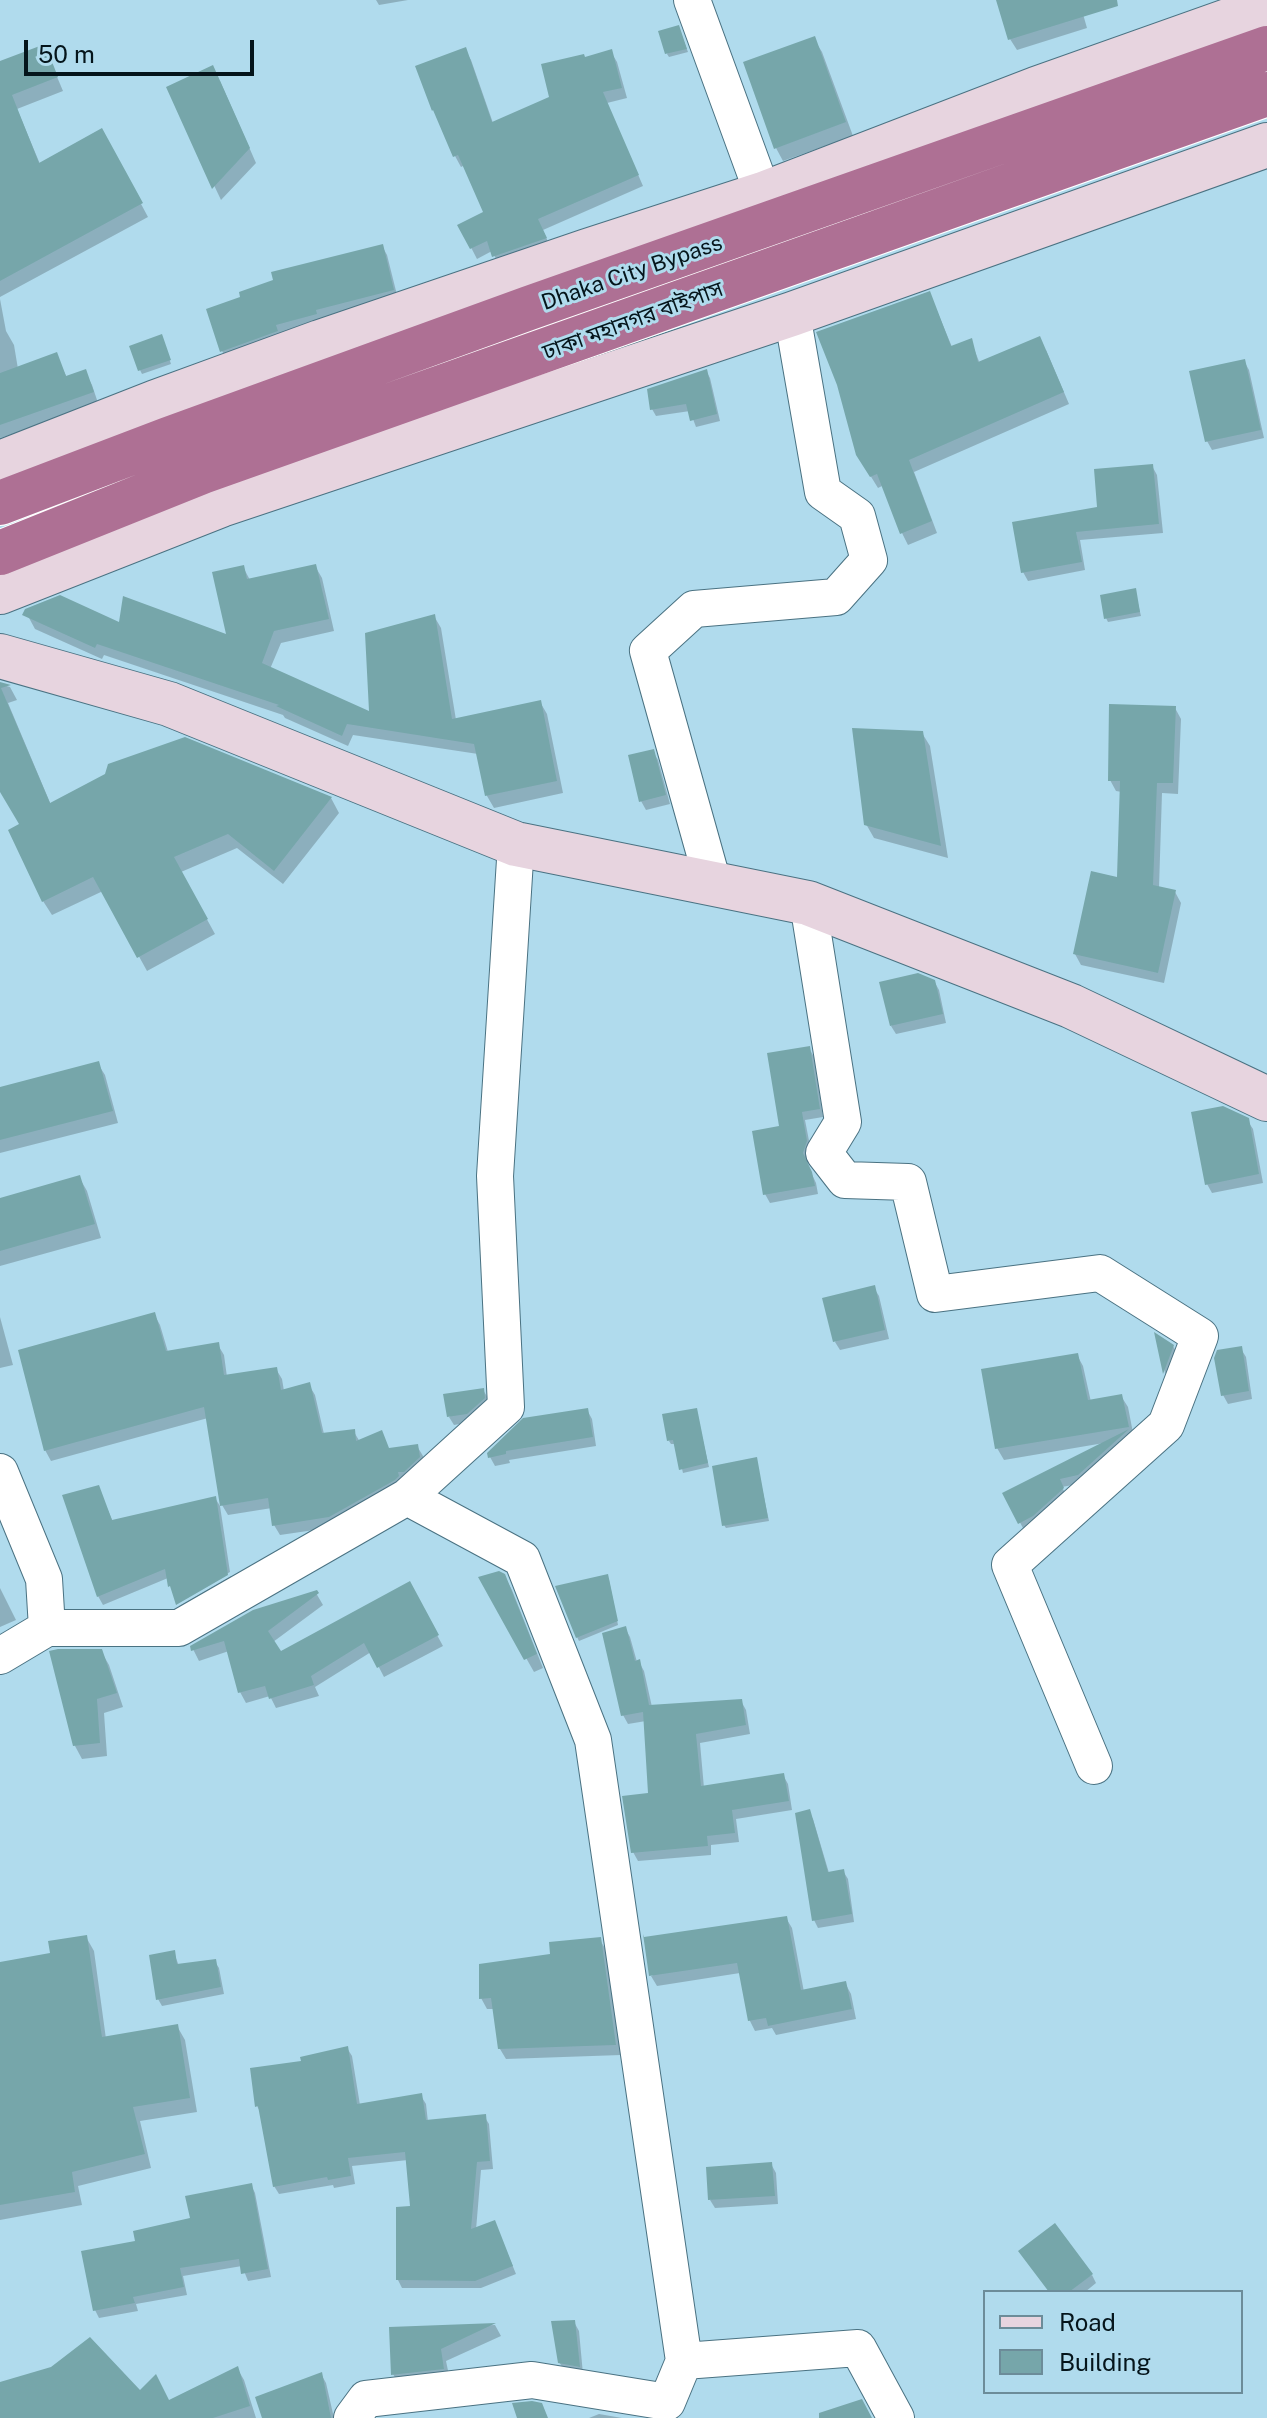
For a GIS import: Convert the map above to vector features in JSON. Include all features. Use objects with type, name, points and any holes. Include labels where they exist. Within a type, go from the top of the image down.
[{"type":"highway","name":"Dhaka City Bypass","points":[[0,503],[529,308],[1267,48]]},
{"type":"highway","name":"ঢাকা মহানগর বাইপাস","points":[[0,553],[202,472],[1267,94]]},
{"type":"main road","points":[[0,463],[320,342],[763,194],[1036,89],[1267,7]]},
{"type":"main road","points":[[0,592],[221,505],[792,314],[1267,145]]},
{"type":"main road","points":[[0,656],[169,704],[516,844],[808,903],[1071,1006],[1267,1099]]},
{"type":"street","points":[[692,0],[763,194]]},
{"type":"street","points":[[713,883],[648,651],[694,609],[836,597],[869,560],[857,516],[823,492],[792,314]]},
{"type":"street","points":[[0,1656],[47,1628],[179,1628],[407,1497],[506,1407],[495,1176],[516,844]]},
{"type":"street","points":[[808,903],[843,1122],[824,1153],[845,1180],[908,1182],[935,1294],[1100,1273],[1200,1336],[1166,1425],[1010,1565],[1094,1766]]},
{"type":"street","points":[[0,1472],[44,1579],[47,1628]]},
{"type":"street","points":[[352,2418],[366,2399],[532,2380],[667,2402],[684,2361],[593,1740],[522,1559],[407,1497]]},
{"type":"street","points":[[684,2361],[858,2348],[896,2418]]},
{"type":"building","points":[[996,0],[1117,0],[1118,6],[1008,40]]},
{"type":"building","points":[[679,25],[687,49],[665,54],[658,31]]},
{"type":"building","points":[[815,36],[846,122],[774,149],[743,62]]},
{"type":"building","points":[[45,44],[58,77],[12,95],[39,163],[102,128],[143,203],[0,281],[0,61]]},
{"type":"building","points":[[466,47],[492,122],[549,97],[541,64],[612,49],[622,88],[603,92],[639,175],[538,219],[547,238],[492,257],[487,241],[470,249],[457,225],[483,212],[458,155],[453,157],[415,66]]},
{"type":"building","points":[[213,65],[250,148],[212,189],[166,87]]},
{"type":"building","points":[[383,244],[394,290],[316,310],[317,314],[276,325],[278,331],[220,352],[206,309],[240,297],[239,292],[273,280],[271,272]]},
{"type":"building","points":[[930,291],[951,346],[972,338],[978,362],[1040,336],[1064,392],[909,460],[932,521],[900,534],[877,474],[870,477],[856,455],[837,385],[816,332]]},
{"type":"building","points":[[162,334],[171,360],[138,371],[129,346]]},
{"type":"building","points":[[57,352],[66,376],[86,369],[94,392],[0,425],[0,373]]},
{"type":"building","points":[[1245,359],[1261,430],[1205,442],[1189,371]]},
{"type":"building","points":[[707,369],[717,414],[690,421],[686,404],[650,410],[647,389]]},
{"type":"building","points":[[1153,464],[1159,524],[1076,532],[1082,562],[1021,573],[1012,522],[1097,507],[1094,469]]},
{"type":"building","points":[[316,564],[329,619],[274,631],[262,663],[369,711],[365,633],[435,614],[452,719],[541,700],[557,781],[485,796],[474,744],[347,724],[342,736],[276,706],[279,705],[97,644],[95,648],[22,615],[25,609],[60,595],[119,622],[123,596],[226,634],[212,572],[244,565],[247,579]]},
{"type":"building","points":[[1136,588],[1140,612],[1104,619],[1100,595]]},
{"type":"building","points":[[0,682],[11,685],[1,688],[50,803],[105,774],[108,764],[185,737],[332,797],[274,871],[228,834],[174,857],[208,919],[137,958],[93,877],[42,902],[8,830],[19,824],[0,792]]},
{"type":"building","points":[[1109,704],[1176,706],[1173,783],[1157,783],[1153,885],[1176,890],[1158,973],[1073,954],[1091,871],[1117,877],[1120,781],[1108,781]]},
{"type":"building","points":[[852,728],[923,731],[941,846],[864,825]]},
{"type":"building","points":[[654,749],[666,795],[639,802],[628,755]]},
{"type":"building","points":[[918,973],[935,980],[943,1014],[890,1026],[879,982]]},
{"type":"building","points":[[810,1046],[820,1109],[802,1112],[807,1141],[803,1153],[815,1186],[763,1195],[752,1131],[779,1126],[767,1053]]},
{"type":"building","points":[[99,1061],[113,1111],[0,1140],[0,1087]]},
{"type":"building","points":[[1223,1106],[1249,1118],[1259,1174],[1205,1185],[1191,1112]]},
{"type":"building","points":[[80,1175],[95,1224],[0,1251],[0,1198]]},
{"type":"building","points":[[875,1285],[885,1330],[833,1342],[822,1298]]},
{"type":"building","points":[[155,1312],[166,1351],[219,1342],[224,1375],[277,1367],[281,1390],[310,1382],[322,1433],[355,1429],[356,1441],[382,1430],[389,1448],[418,1444],[420,1457],[404,1472],[398,1472],[395,1480],[329,1517],[272,1526],[268,1498],[220,1506],[204,1407],[44,1451],[18,1350]]},
{"type":"building","points":[[1154,1332],[1174,1345],[1163,1374]]},
{"type":"building","points":[[1242,1346],[1249,1391],[1221,1396],[1214,1358],[1217,1350]]},
{"type":"building","points":[[1078,1353],[1088,1400],[1122,1394],[1129,1427],[995,1449],[981,1369]]},
{"type":"building","points":[[484,1388],[485,1398],[467,1414],[447,1417],[443,1394]]},
{"type":"building","points":[[588,1408],[593,1437],[506,1451],[506,1454],[488,1458],[487,1453],[523,1418]]},
{"type":"building","points":[[697,1408],[708,1463],[679,1470],[673,1440],[667,1441],[662,1414]]},
{"type":"building","points":[[1129,1429],[1078,1475],[1060,1479],[1064,1488],[1033,1516],[1018,1524],[1002,1493]]},
{"type":"building","points":[[757,1457],[768,1518],[722,1526],[712,1466]]},
{"type":"building","points":[[99,1485],[112,1520],[216,1496],[228,1575],[176,1605],[165,1569],[97,1597],[62,1495]]},
{"type":"building","points":[[499,1571],[505,1574],[537,1654],[524,1660],[478,1577]]},
{"type":"building","points":[[608,1574],[618,1621],[576,1638],[555,1586]]},
{"type":"building","points":[[410,1581],[439,1635],[377,1668],[364,1643],[311,1676],[314,1685],[269,1699],[265,1686],[238,1693],[224,1641],[191,1651],[190,1646],[253,1610],[317,1590],[319,1593],[268,1631],[281,1651]]},
{"type":"building","points":[[626,1626],[635,1661],[640,1659],[649,1705],[742,1699],[746,1725],[696,1734],[701,1786],[784,1773],[789,1801],[732,1810],[735,1833],[707,1836],[708,1846],[631,1853],[622,1796],[648,1793],[643,1712],[621,1716],[602,1633]]},
{"type":"building","points":[[102,1649],[117,1693],[97,1699],[100,1743],[73,1746],[49,1651]]},
{"type":"building","points":[[810,1809],[828,1872],[844,1869],[852,1914],[812,1921],[795,1813]]},
{"type":"building","points":[[787,1916],[801,1990],[846,1981],[852,2009],[768,2026],[766,2018],[748,2021],[737,1963],[649,1976],[643,1934],[644,1937]]},
{"type":"building","points":[[87,1935],[102,2037],[178,2024],[190,2098],[133,2107],[145,2154],[72,2172],[75,2192],[0,2205],[0,1962],[50,1953],[48,1941]]},
{"type":"building","points":[[601,1937],[616,2045],[498,2049],[491,1998],[479,1999],[479,1964],[550,1954],[549,1942]]},
{"type":"building","points":[[175,1950],[177,1964],[216,1959],[221,1987],[156,2000],[149,1955]]},
{"type":"building","points":[[348,2046],[357,2104],[422,2093],[426,2120],[486,2114],[490,2161],[477,2162],[471,2229],[495,2220],[513,2266],[475,2281],[396,2280],[396,2207],[410,2206],[405,2152],[348,2158],[351,2176],[273,2187],[258,2106],[255,2107],[250,2068],[301,2061],[300,2057]]},
{"type":"building","points":[[772,2162],[775,2196],[708,2200],[706,2167]]},
{"type":"building","points":[[252,2183],[268,2269],[241,2274],[239,2259],[180,2268],[184,2287],[133,2297],[135,2303],[93,2311],[81,2251],[135,2241],[133,2231],[190,2218],[185,2196]]},
{"type":"building","points":[[1055,2223],[1093,2274],[1072,2290],[1047,2290],[1018,2251]]},
{"type":"building","points":[[575,2320],[580,2367],[558,2363],[551,2321]]},
{"type":"building","points":[[496,2323],[441,2349],[444,2369],[391,2375],[389,2327]]},
{"type":"building","points":[[90,2337],[140,2390],[156,2374],[169,2400],[238,2366],[250,2406],[213,2418],[0,2418],[0,2382],[51,2367]]},
{"type":"building","points":[[322,2372],[331,2418],[262,2418],[255,2397]]},
{"type":"building","points":[[862,2399],[872,2418],[819,2418],[819,2413]]},
{"type":"building","points":[[512,2403],[542,2403],[548,2418],[517,2418]]}]
